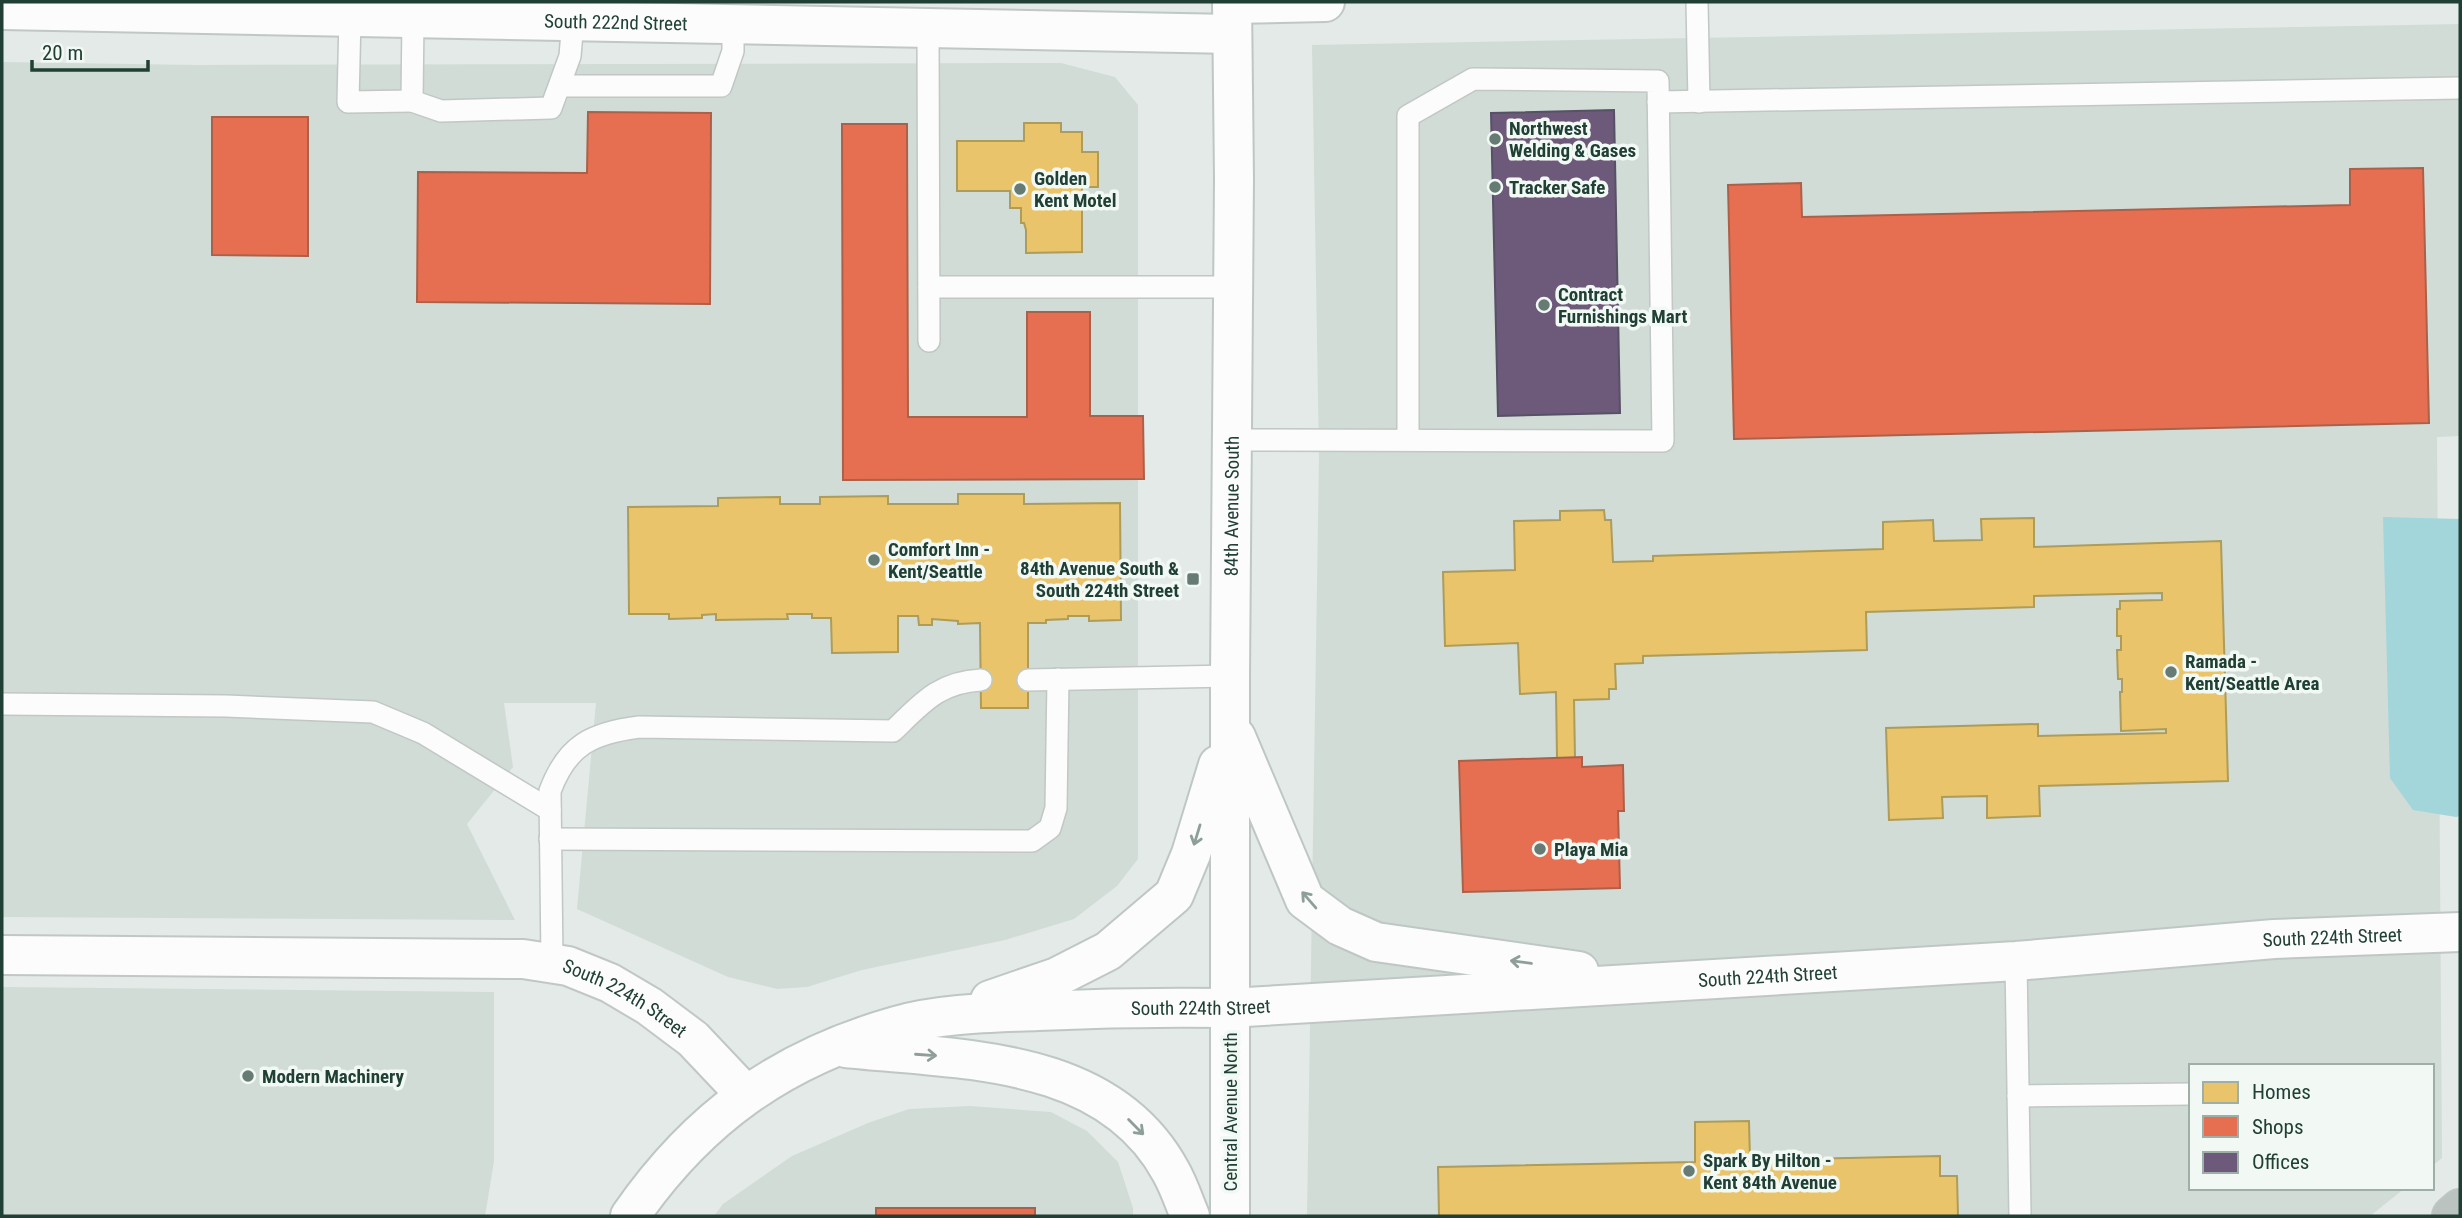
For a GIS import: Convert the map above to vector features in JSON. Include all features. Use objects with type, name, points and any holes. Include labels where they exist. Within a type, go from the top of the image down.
[{"type":"highway","points":[[2452,1216],[2460,1209]]},
{"type":"street","name":"South 222nd Street","points":[[2,10],[928,28],[1232,13],[1325,2]]},
{"type":"street","name":"84th Avenue South","points":[[1229,1008],[1232,13]]},
{"type":"street","points":[[1230,722],[1305,900],[1340,926],[1376,942],[1662,982]]},
{"type":"street","points":[[929,1020],[1058,978],[1108,951],[1174,895],[1191,854],[1230,722]]},
{"type":"street","name":"South 224th Street","points":[[2,956],[523,959],[552,963],[568,966],[610,983],[649,1006],[693,1040],[745,1094],[834,1046],[898,1026],[992,1013],[1149,1006],[1229,1008],[2016,961],[2274,939],[2460,932]]},
{"type":"street","name":"Central Avenue North","points":[[1229,1008],[1230,1216]]},
{"type":"street","points":[[834,1046],[959,1057],[1024,1069],[1070,1083],[1119,1111],[1147,1138],[1171,1171],[1190,1216]]},
{"type":"street","points":[[629,1216],[652,1185],[693,1139],[745,1094]]},
{"type":"lane","points":[[1697,2],[1699,102]]},
{"type":"lane","points":[[349,17],[348,102],[412,101],[441,111],[551,108],[570,56],[573,21]]},
{"type":"lane","points":[[412,101],[413,18]]},
{"type":"lane","points":[[560,86],[721,86],[733,51],[733,24]]},
{"type":"lane","points":[[928,28],[929,341]]},
{"type":"lane","points":[[1231,440],[1663,441],[1658,80],[1473,79],[1408,116],[1408,440]]},
{"type":"lane","points":[[1658,102],[2460,88]]},
{"type":"lane","points":[[929,287],[1232,287]]},
{"type":"lane","points":[[1028,680],[1230,676]]},
{"type":"lane","points":[[551,839],[1032,841],[1050,828],[1056,808],[1058,679]]},
{"type":"lane","points":[[552,963],[550,792],[559,768],[581,745],[610,731],[639,727],[893,731],[933,692],[962,681],[981,680]]},
{"type":"lane","points":[[2,704],[226,706],[373,712],[423,733],[550,810]]},
{"type":"lane","points":[[2016,961],[2020,1216]]},
{"type":"lane","points":[[2018,1096],[2189,1094]]},
{"type":"shaded area","points":[[2460,24],[2460,436],[2437,437],[2442,1158],[2434,1164],[2434,1064],[2189,1064],[2189,1190],[2402,1190],[2370,1216],[1307,1216],[1319,457],[1312,45]]},
{"type":"shaded area","points":[[2,62],[196,65],[1061,63],[1115,77],[1138,105],[1138,859],[1117,886],[1074,919],[1005,940],[862,970],[807,987],[777,989],[728,977],[577,909],[596,703],[504,703],[513,767],[467,824],[515,920],[2,917]]},
{"type":"shaded area","name":"Modern Machinery","points":[[2,987],[494,992],[494,1161],[485,1216],[2,1216]]},
{"type":"shaded area","points":[[970,1106],[1051,1112],[1087,1131],[1118,1162],[1133,1208],[1133,1216],[714,1216],[723,1204],[792,1156],[868,1123],[909,1109]]},
{"type":"water","points":[[2383,517],[2460,519],[2460,816],[2413,810],[2390,778]]},
{"type":"building: Homes","name":"Golden Kent Motel","points":[[1024,123],[1061,123],[1061,132],[1082,132],[1082,152],[1098,152],[1098,187],[1082,187],[1082,252],[1026,253],[1026,230],[1024,223],[1021,223],[1021,208],[1010,208],[1010,191],[957,191],[957,141],[1024,141]]},
{"type":"building: Homes","name":"Comfort Inn - Kent/Seattle","points":[[958,494],[1024,494],[1024,504],[1120,503],[1121,620],[1089,621],[1089,616],[1068,616],[1068,619],[1046,620],[1046,623],[1028,623],[1028,708],[981,708],[980,623],[958,624],[958,621],[932,619],[932,625],[919,625],[918,616],[898,616],[898,652],[832,653],[831,618],[812,618],[812,614],[787,614],[788,619],[716,620],[716,614],[702,615],[702,618],[669,619],[669,614],[629,614],[628,507],[718,506],[718,498],[780,497],[780,504],[820,504],[820,497],[888,496],[888,504],[958,504]]},
{"type":"building: Homes","name":"Ramada - Kent/Seattle Area","points":[[1604,510],[1605,520],[1611,520],[1613,562],[1653,561],[1653,556],[1883,549],[1883,522],[1933,520],[1934,541],[1982,540],[1981,519],[2034,518],[2034,547],[2221,541],[2228,781],[2039,786],[2040,816],[1987,818],[1987,796],[1942,797],[1943,818],[1889,820],[1886,728],[2038,724],[2038,736],[2166,733],[2166,729],[2121,731],[2122,679],[2118,679],[2117,650],[2121,650],[2121,636],[2117,636],[2117,609],[2120,609],[2120,601],[2162,600],[2162,593],[2034,596],[2034,607],[1866,612],[1867,650],[1643,656],[1643,663],[1615,664],[1616,689],[1609,689],[1609,699],[1574,700],[1575,758],[1557,758],[1556,692],[1520,694],[1518,643],[1445,646],[1443,572],[1515,570],[1514,521],[1560,520],[1560,511]]},
{"type":"building: Homes","name":"Spark By Hilton - Kent 84th Avenue","points":[[1749,1121],[1750,1160],[1940,1156],[1940,1176],[1957,1176],[1958,1216],[1439,1216],[1438,1167],[1695,1162],[1695,1122]]},
{"type":"building: Shops","points":[[588,112],[711,113],[710,304],[417,302],[418,172],[587,173]]},
{"type":"building: Shops","points":[[212,117],[308,117],[308,256],[212,255]]},
{"type":"building: Shops","points":[[842,124],[907,124],[908,417],[1027,417],[1027,312],[1090,312],[1090,416],[1143,416],[1144,479],[843,480]]},
{"type":"building: Shops","points":[[2423,168],[2429,423],[1734,439],[1728,185],[1801,183],[1802,217],[2350,205],[2350,169]]},
{"type":"building: Shops","name":"Playa Mia","points":[[1582,757],[1582,767],[1623,765],[1624,811],[1618,811],[1620,888],[1463,892],[1459,761]]},
{"type":"building: Shops","points":[[876,1208],[1035,1208],[1035,1216],[876,1216]]},
{"type":"building: Offices","points":[[1614,110],[1620,413],[1498,416],[1491,113]]},
{"type":"place","name":"Northwest Welding & Gases","points":[[1495,139]]},
{"type":"place","name":"Tracker Safe","points":[[1495,187]]},
{"type":"place","name":"Golden Kent Motel","points":[[1020,189]]},
{"type":"place","name":"Contract Furnishings Mart","points":[[1544,305]]},
{"type":"place","name":"Comfort Inn - Kent/Seattle","points":[[874,560]]},
{"type":"place","name":"84th Avenue South & South 224th Street","points":[[1193,579]]},
{"type":"place","name":"Ramada - Kent/Seattle Area","points":[[2171,672]]},
{"type":"place","name":"Playa Mia","points":[[1540,849]]},
{"type":"place","name":"Modern Machinery","points":[[248,1076]]},
{"type":"place","name":"Spark By Hilton - Kent 84th Avenue","points":[[1689,1171]]}]
